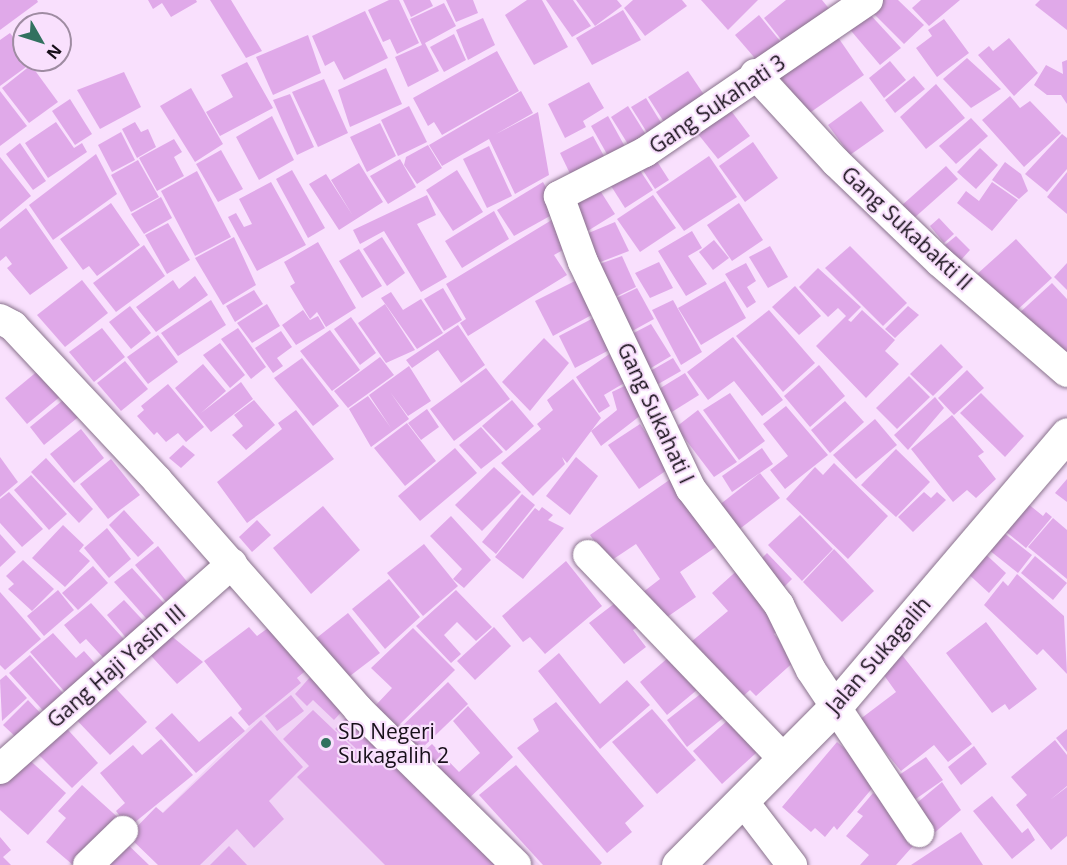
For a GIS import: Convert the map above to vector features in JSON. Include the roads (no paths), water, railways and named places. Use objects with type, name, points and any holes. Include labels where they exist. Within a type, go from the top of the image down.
[{"type":"street","name":"Gang Sukahati 3","points":[[559,196],[645,152],[755,74],[769,71],[867,0]]},
{"type":"street","name":"Gang Sukabakti II","points":[[755,74],[836,162],[940,262],[1067,372]]},
{"type":"street","name":"Gang Sukahati I","points":[[559,196],[583,262],[691,489],[779,605],[798,646],[835,707],[919,832]]},
{"type":"street","points":[[0,319],[13,326],[232,564],[358,709],[516,865]]},
{"type":"street","name":"Jalan Sukagalih","points":[[678,865],[835,707],[1067,434]]},
{"type":"street","points":[[588,555],[783,758]]},
{"type":"street","name":"Gang Haji Yasin III","points":[[0,769],[232,564]]},
{"type":"street","points":[[743,801],[792,865]]},
{"type":"street","points":[[87,865],[123,831]]},
{"type":"place","name":"SD Negeri Sukagalih 2","points":[[326,743]]}]
